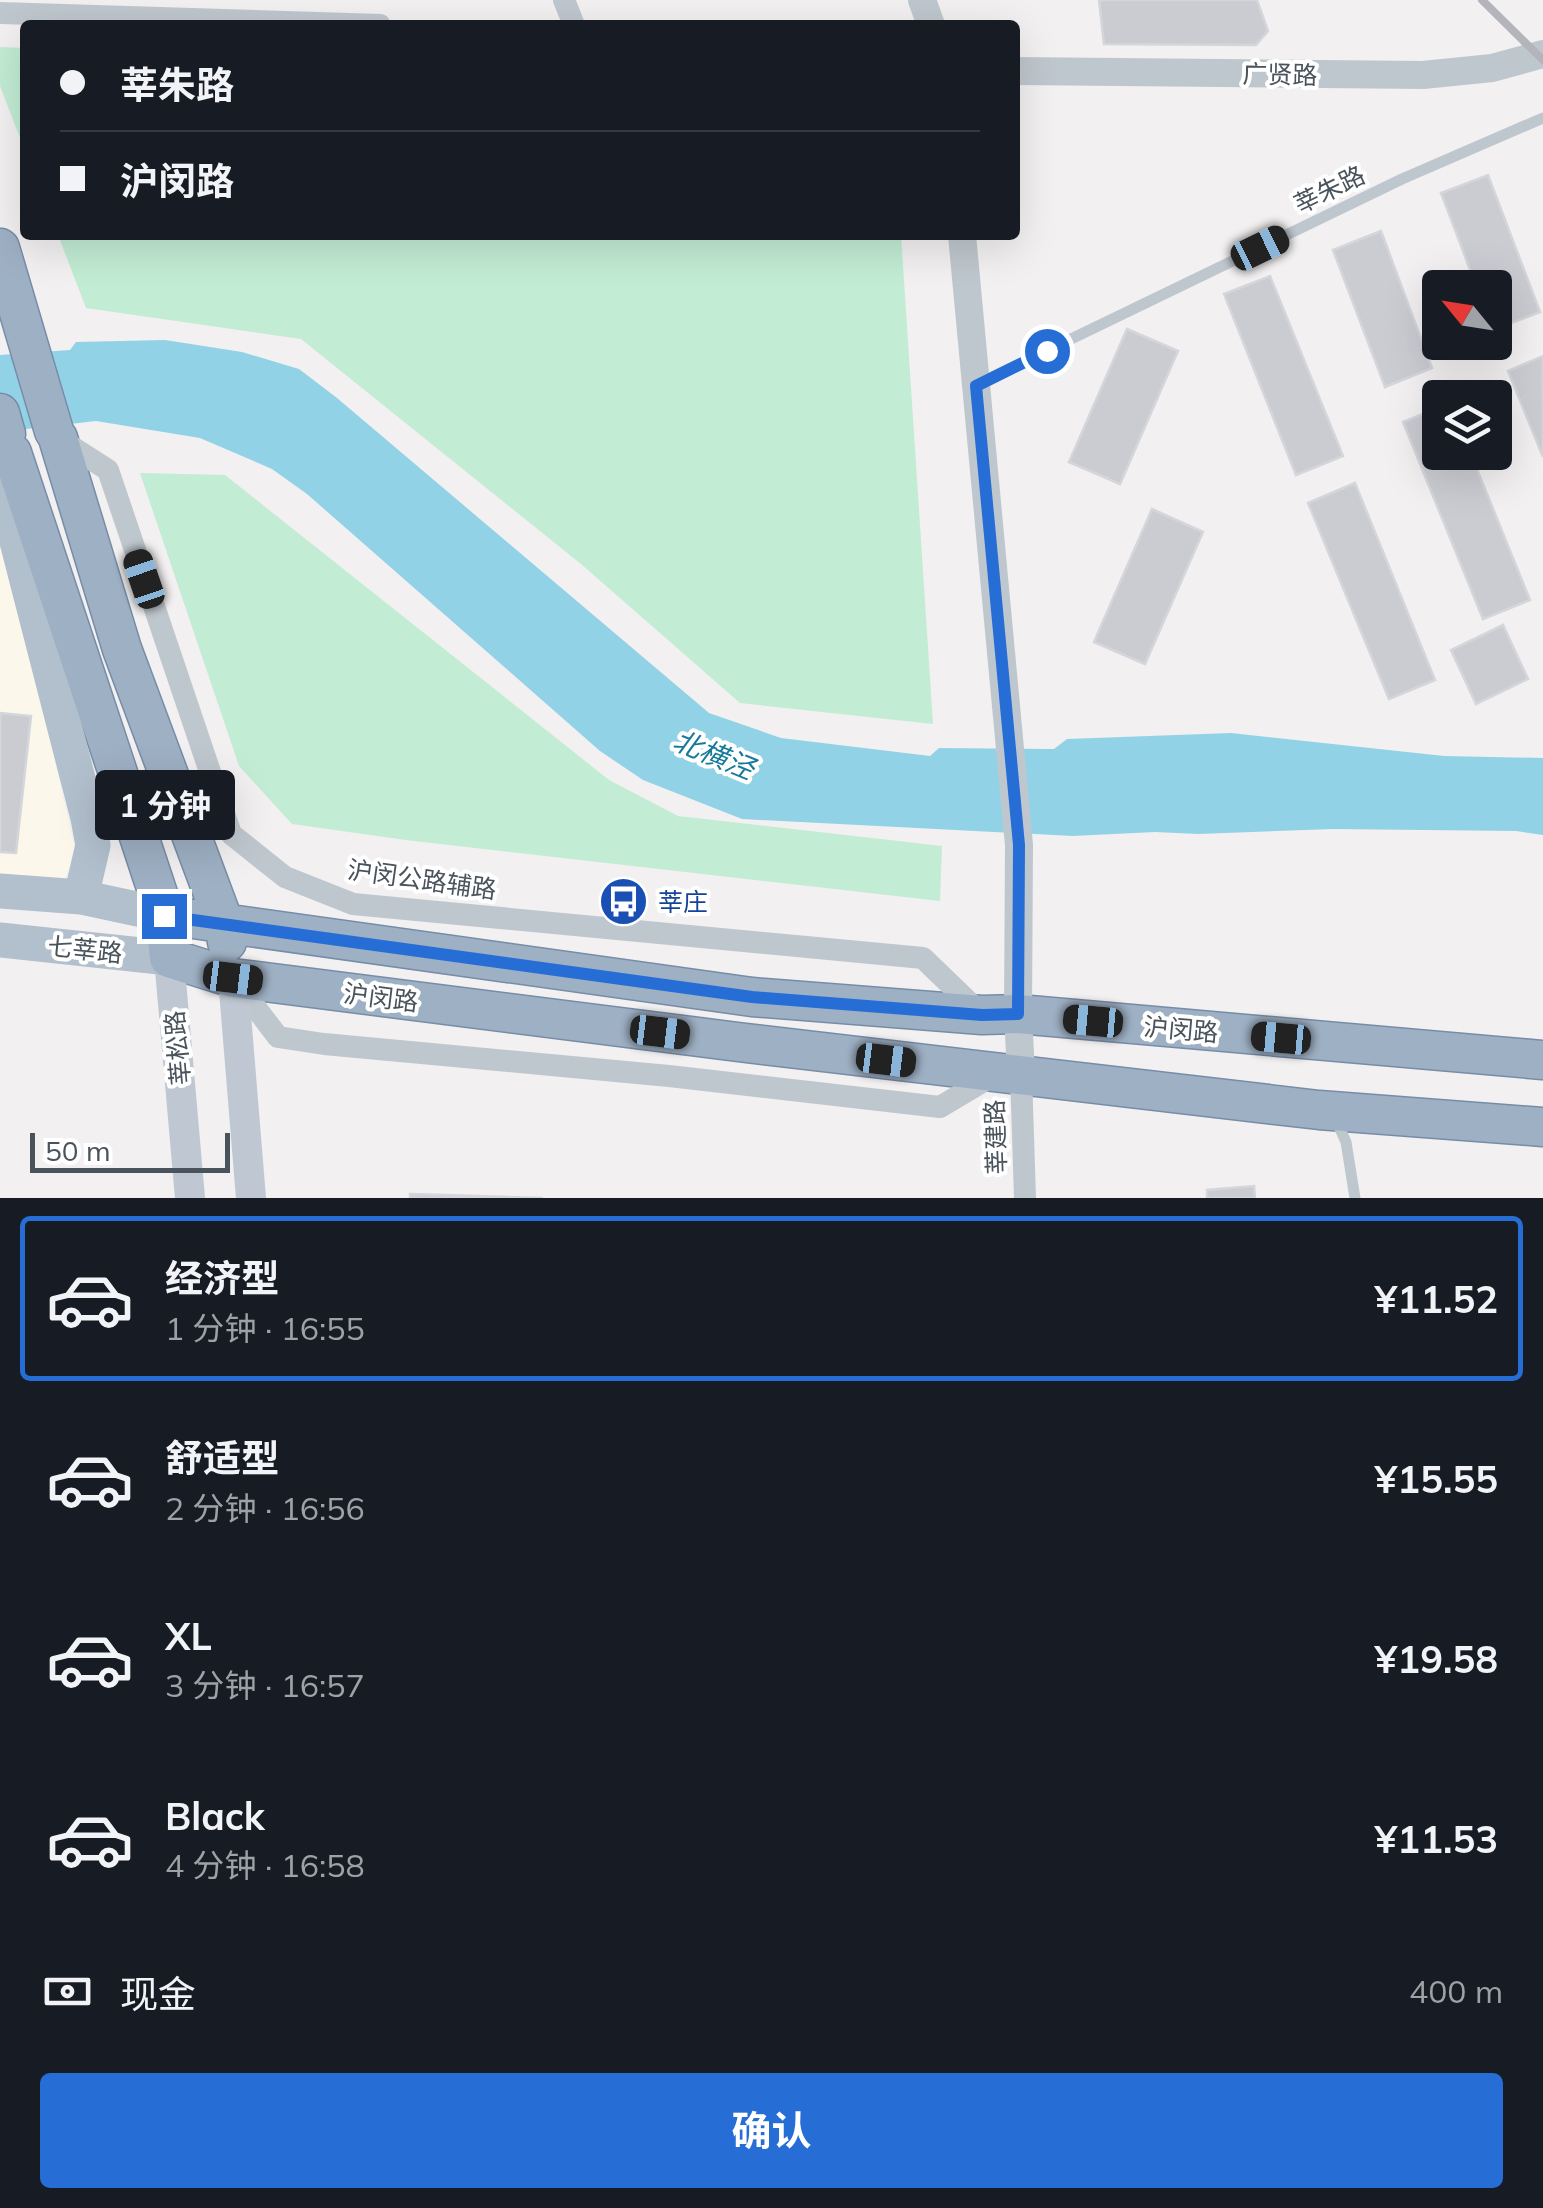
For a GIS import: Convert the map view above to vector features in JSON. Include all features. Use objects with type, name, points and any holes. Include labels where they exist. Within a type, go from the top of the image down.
[{"type":"highway","points":[[0,248],[122,649],[224,923],[233,978]]},
{"type":"highway","points":[[6,433],[164,916],[169,958]]},
{"type":"highway","name":"沪闵路","points":[[164,916],[752,997],[1543,1060]]},
{"type":"highway","name":"沪闵路","points":[[169,958],[233,978],[1010,1074],[1320,1110],[1543,1127]]},
{"type":"main road","points":[[6,433],[13,526],[90,831],[92,845],[81,896]]},
{"type":"main road","name":"七莘路","points":[[0,891],[81,896],[164,916]]},
{"type":"main road","name":"七莘路","points":[[0,940],[169,958]]},
{"type":"main road","name":"莘松路","points":[[169,958],[190,1198]]},
{"type":"main road","points":[[233,978],[251,1198]]},
{"type":"street","points":[[0,13],[222,20]]},
{"type":"street","name":"广贤路","points":[[1020,71],[1423,75],[1492,68],[1543,54]]},
{"type":"street","points":[[233,978],[278,1038],[324,1044],[668,1076],[940,1107],[1010,1074],[1000,1015],[1019,845],[962,240]]},
{"type":"street","name":"沪闵公路辅路","points":[[56,434],[108,470],[231,834],[285,877],[353,904],[923,958],[1000,1015]]},
{"type":"street","name":"莘建路","points":[[1010,1074],[1025,1198]]},
{"type":"lane","name":"莘朱路","points":[[976,386],[1402,178],[1543,118]]},
{"type":"lane","points":[[1320,1110],[1336,1121],[1346,1142],[1355,1198]]},
{"type":"shaded area","points":[[0,523],[76,853],[63,883],[0,878]]},
{"type":"green space","points":[[0,47],[20,48],[20,138],[0,86]]},
{"type":"green space","points":[[60,240],[901,240],[933,724],[740,703],[581,564],[301,339],[86,308]]},
{"type":"green space","points":[[140,473],[225,475],[609,780],[678,816],[942,846],[940,901],[292,824],[239,766]]},
{"type":"water","name":"北横泾","points":[[165,340],[242,352],[299,369],[709,713],[781,738],[930,756],[939,748],[1054,749],[1067,739],[1231,733],[1444,756],[1543,758],[1543,835],[1516,831],[1333,829],[1073,836],[742,819],[643,780],[600,751],[307,494],[272,469],[200,438],[96,421],[0,432],[0,355],[70,350],[76,342]]},
{"type":"building","points":[[1099,0],[1257,0],[1268,31],[1256,45],[1104,44]]},
{"type":"building","points":[[1488,175],[1540,312],[1512,323],[1512,270],[1470,270],[1441,193]]},
{"type":"building","points":[[1381,231],[1422,341],[1422,360],[1429,360],[1432,368],[1385,387],[1333,250]]},
{"type":"building","points":[[1270,276],[1343,456],[1296,475],[1224,294]]},
{"type":"building","points":[[1127,329],[1178,351],[1120,484],[1069,462]]},
{"type":"building","points":[[1543,356],[1543,457],[1512,380],[1508,371]]},
{"type":"building","points":[[1422,414],[1422,469],[1403,422]]},
{"type":"building","points":[[1422,470],[1477,470],[1530,600],[1483,619]]},
{"type":"building","points":[[1355,483],[1435,680],[1389,699],[1308,503]]},
{"type":"building","points":[[1152,509],[1203,532],[1145,664],[1094,642]]},
{"type":"building","points":[[1503,625],[1528,679],[1476,704],[1451,650]]},
{"type":"building","points":[[0,713],[31,716],[16,853],[0,852]]},
{"type":"building","points":[[1254,1186],[1255,1198],[1207,1198],[1207,1190]]},
{"type":"building","points":[[410,1194],[543,1198],[410,1198]]},
{"type":"railway","points":[[1482,0],[1543,60]]},
{"type":"place","name":"莘庄","points":[[623,901]]},
{"type":"route","points":[[164,916],[752,997],[982,1015],[1018,1014],[1019,845],[976,386],[1047,351]]}]
